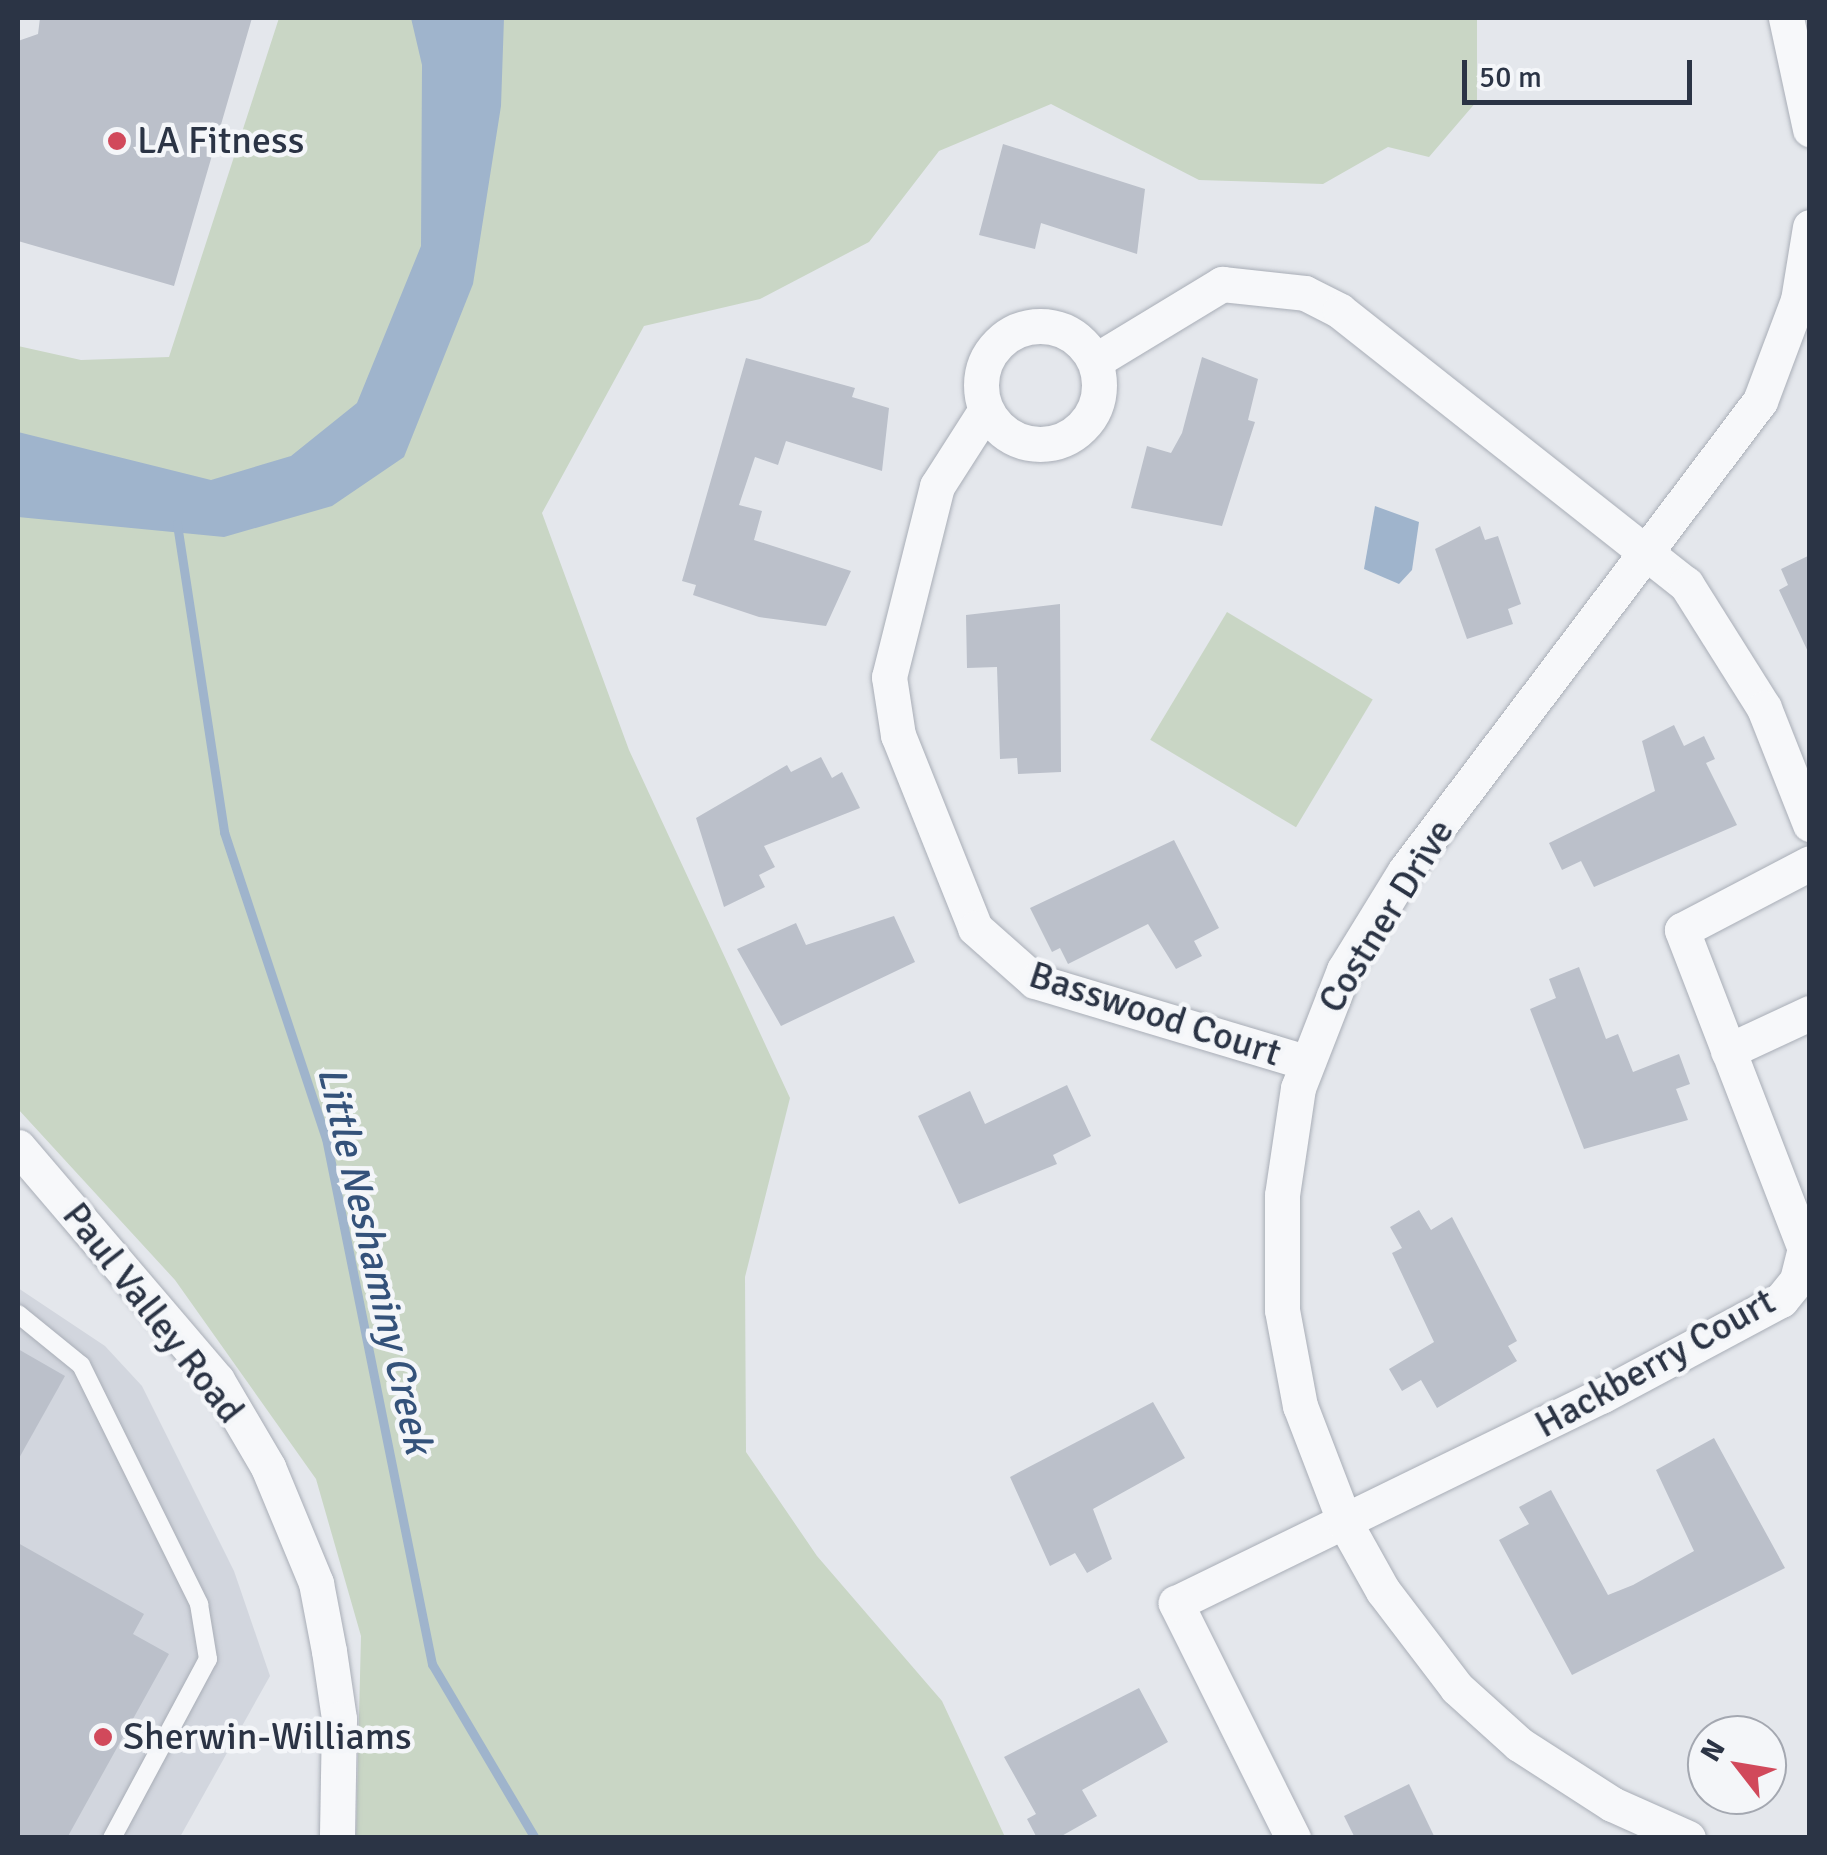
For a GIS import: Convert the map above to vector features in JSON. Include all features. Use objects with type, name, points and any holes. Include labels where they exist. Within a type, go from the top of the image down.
[{"type":"street","points":[[1786,18],[1810,129]]},
{"type":"street","name":"Costner Drive","points":[[1686,1837],[1572,1781],[1487,1717],[1418,1640],[1345,1524],[1300,1406],[1282,1310],[1282,1195],[1305,1062],[1344,970],[1405,871],[1651,554],[1760,401],[1798,300],[1810,227]]},
{"type":"street","points":[[1095,361],[1222,284],[1305,293],[1686,584],[1734,656],[1810,824]]},
{"type":"street","points":[[1028,326],[1078,339],[1095,361],[1093,412],[1052,444],[1013,438],[985,410],[986,358],[1028,326]]},
{"type":"street","name":"Basswood Court","points":[[985,410],[937,486],[889,677],[898,735],[975,928],[1035,981],[1305,1062]]},
{"type":"street","name":"Hackberry Court","points":[[1293,1838],[1176,1603],[1602,1396],[1781,1300],[1798,1280],[1805,1249],[1682,930],[1810,864]]},
{"type":"street","points":[[1728,1051],[1810,1013]]},
{"type":"street","name":"Paul Valley Road","points":[[18,1147],[217,1380],[268,1467],[316,1583],[329,1651],[339,1719],[337,1838]]},
{"type":"lane","points":[[18,1314],[81,1366],[199,1604],[208,1659],[112,1838]]},
{"type":"shaded area","points":[[18,1288],[105,1346],[142,1386],[234,1571],[270,1676],[180,1837],[18,1837]]},
{"type":"green space","points":[[279,18],[1477,18],[1477,101],[1429,157],[1388,147],[1323,184],[1199,180],[1051,104],[939,151],[869,242],[760,299],[644,326],[542,513],[629,750],[790,1098],[745,1277],[746,1452],[817,1556],[942,1701],[1005,1837],[356,1837],[361,1636],[316,1479],[175,1280],[18,1109],[18,346],[81,360],[169,357]]},
{"type":"green space","points":[[1227,612],[1373,700],[1296,827],[1150,740]]},
{"type":"water","points":[[411,18],[504,18],[501,106],[473,284],[404,457],[332,506],[224,537],[18,517],[18,432],[211,480],[291,456],[357,403],[421,246],[422,65]]},
{"type":"water","points":[[1375,506],[1419,522],[1412,570],[1399,584],[1364,569]]},
{"type":"building","name":"LA Fitness","points":[[40,18],[252,18],[174,286],[18,241],[18,41],[38,34]]},
{"type":"building","points":[[1003,144],[1145,189],[1137,254],[1041,223],[1035,249],[979,235]]},
{"type":"building","points":[[1202,357],[1258,379],[1248,420],[1255,422],[1222,526],[1131,508],[1147,446],[1171,453],[1182,433]]},
{"type":"building","points":[[746,358],[855,388],[852,397],[889,408],[882,471],[786,441],[778,465],[755,457],[739,505],[762,511],[754,540],[851,571],[826,626],[759,617],[693,595],[696,585],[682,581]]},
{"type":"building","points":[[1480,526],[1485,540],[1498,536],[1521,604],[1508,609],[1513,624],[1467,639],[1435,549]]},
{"type":"building","points":[[1810,555],[1810,656],[1779,590],[1788,585],[1781,569]]},
{"type":"building","points":[[1060,604],[1061,772],[1018,774],[1017,758],[1000,759],[997,667],[967,668],[966,615]]},
{"type":"building","points":[[1674,725],[1684,746],[1704,736],[1715,759],[1706,763],[1737,825],[1594,887],[1581,861],[1562,870],[1549,843],[1655,791],[1642,741]]},
{"type":"building","points":[[821,757],[832,778],[842,772],[860,808],[764,846],[775,867],[759,875],[765,887],[724,907],[696,818],[787,765],[791,772]]},
{"type":"building","points":[[1174,840],[1219,928],[1194,941],[1202,956],[1176,969],[1148,924],[1068,964],[1060,948],[1052,952],[1030,908]]},
{"type":"building","points":[[894,916],[915,962],[781,1026],[737,949],[796,923],[806,945]]},
{"type":"building","points":[[1579,967],[1606,1039],[1618,1034],[1633,1072],[1679,1054],[1690,1084],[1676,1089],[1688,1120],[1584,1149],[1530,1009],[1556,998],[1549,979]]},
{"type":"building","points":[[1067,1085],[1091,1136],[1053,1155],[1057,1164],[959,1204],[918,1116],[970,1091],[985,1124]]},
{"type":"building","points":[[1419,1210],[1431,1230],[1452,1217],[1517,1341],[1508,1346],[1517,1361],[1437,1408],[1421,1380],[1402,1391],[1389,1369],[1434,1342],[1392,1253],[1402,1248],[1390,1227]]},
{"type":"building","points":[[18,1349],[65,1376],[18,1460]]},
{"type":"building","points":[[1153,1402],[1185,1458],[1093,1509],[1112,1559],[1087,1573],[1075,1553],[1050,1566],[1010,1477]]},
{"type":"building","points":[[1714,1438],[1785,1568],[1572,1675],[1499,1540],[1529,1524],[1519,1507],[1551,1490],[1608,1595],[1633,1585],[1694,1551],[1656,1470]]},
{"type":"building","points":[[18,1543],[144,1614],[133,1634],[169,1654],[67,1838],[18,1838]]},
{"type":"building","points":[[1139,1688],[1168,1742],[1082,1790],[1097,1816],[1058,1838],[1037,1838],[1027,1819],[1036,1814],[1004,1757]]},
{"type":"building","points":[[1409,1784],[1435,1838],[1355,1838],[1344,1816]]},
{"type":"waterway","name":"Little Neshaminy Creek","points":[[177,524],[224,832],[326,1138],[432,1664],[535,1838]]},
{"type":"place","name":"LA Fitness","points":[[117,141]]},
{"type":"place","name":"Sherwin-Williams","points":[[103,1737]]}]
